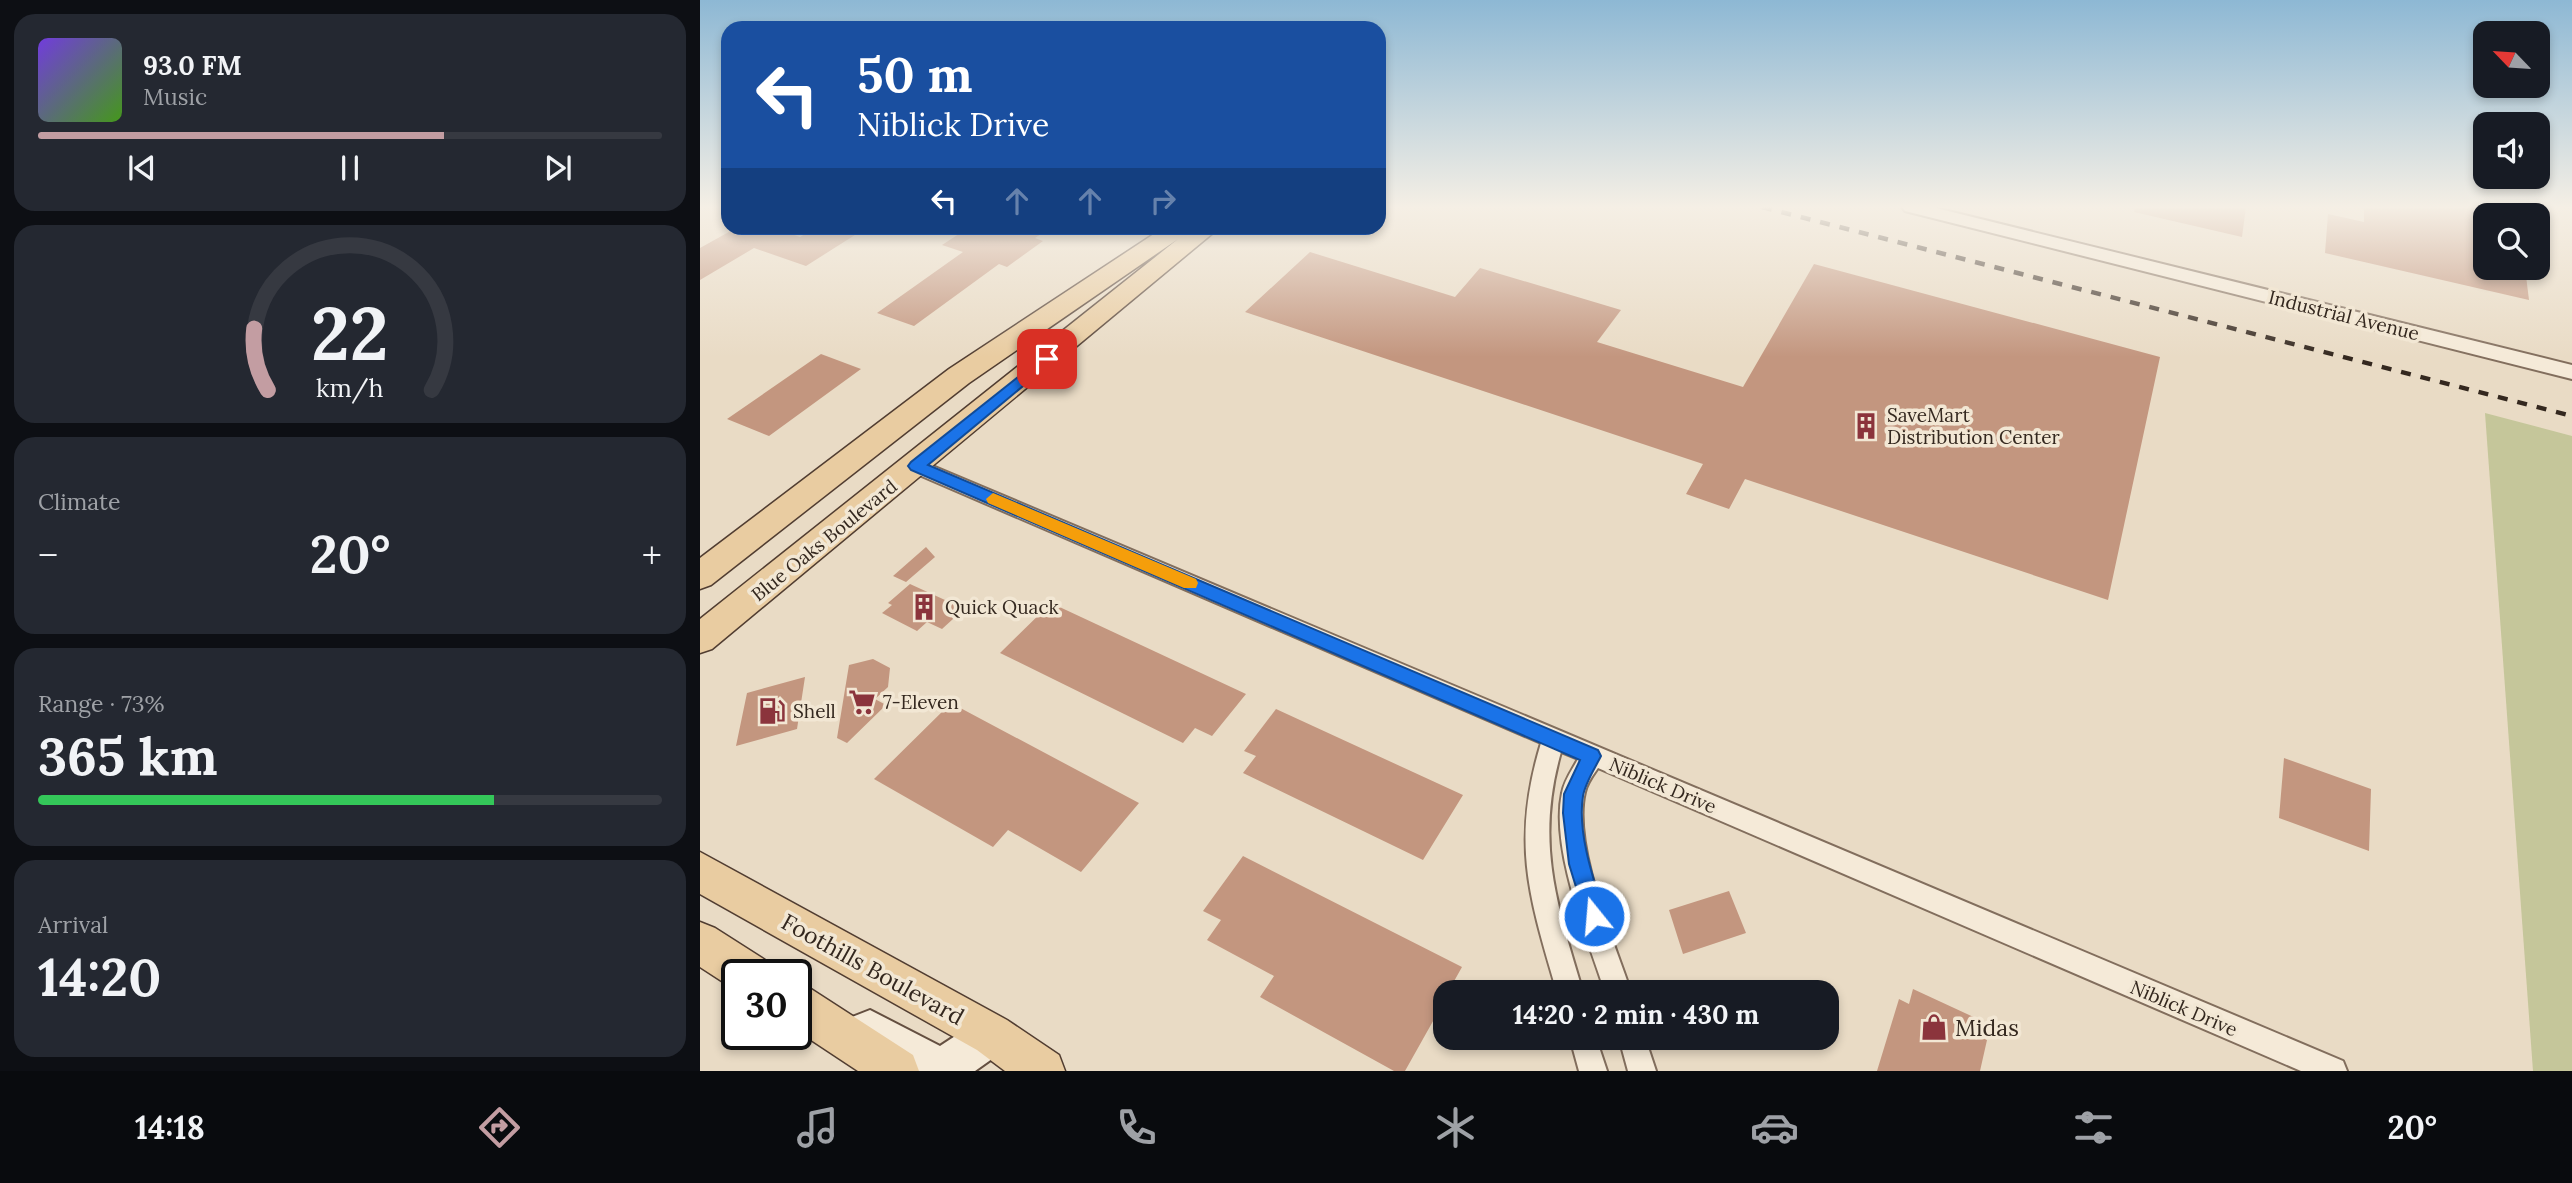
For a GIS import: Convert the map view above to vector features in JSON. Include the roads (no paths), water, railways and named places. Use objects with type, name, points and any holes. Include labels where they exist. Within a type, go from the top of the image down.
[{"type":"main road","points":[[700,576],[917,407],[1135,257]]},
{"type":"main road","name":"Blue Oaks Boulevard","points":[[700,639],[1172,257]]},
{"type":"main road","points":[[916,466],[918,449],[924,440],[1028,348],[1086,288]]},
{"type":"main road","name":"Foothills Boulevard","points":[[700,872],[992,1035],[1043,1071]]},
{"type":"main road","points":[[700,943],[725,959]]},
{"type":"main road","points":[[812,1014],[897,1071]]},
{"type":"main road","points":[[849,1038],[870,1029],[937,1066],[948,1066],[992,1035]]},
{"type":"street","name":"Industrial Avenue","points":[[2111,257],[2572,372]]},
{"type":"street","name":"Niblick Drive","points":[[916,466],[2333,1071]]},
{"type":"street","points":[[1553,739],[1537,793],[1534,828],[1537,872],[1567,980]]},
{"type":"street","points":[[1592,756],[1573,794],[1574,838],[1579,864],[1614,980]]},
{"type":"street","points":[[1587,1050],[1593,1071]]},
{"type":"street","points":[[1636,1050],[1642,1071]]},
{"type":"railway","points":[[1956,257],[2572,416]]},
{"type":"place","name":"SaveMart Distribution Center","points":[[1866,426]]},
{"type":"place","name":"Quick Quack","points":[[924,607]]},
{"type":"place","name":"7-Eleven","points":[[862,702]]},
{"type":"place","name":"Shell","points":[[772,711]]},
{"type":"place","name":"Midas","points":[[1934,1027]]}]
